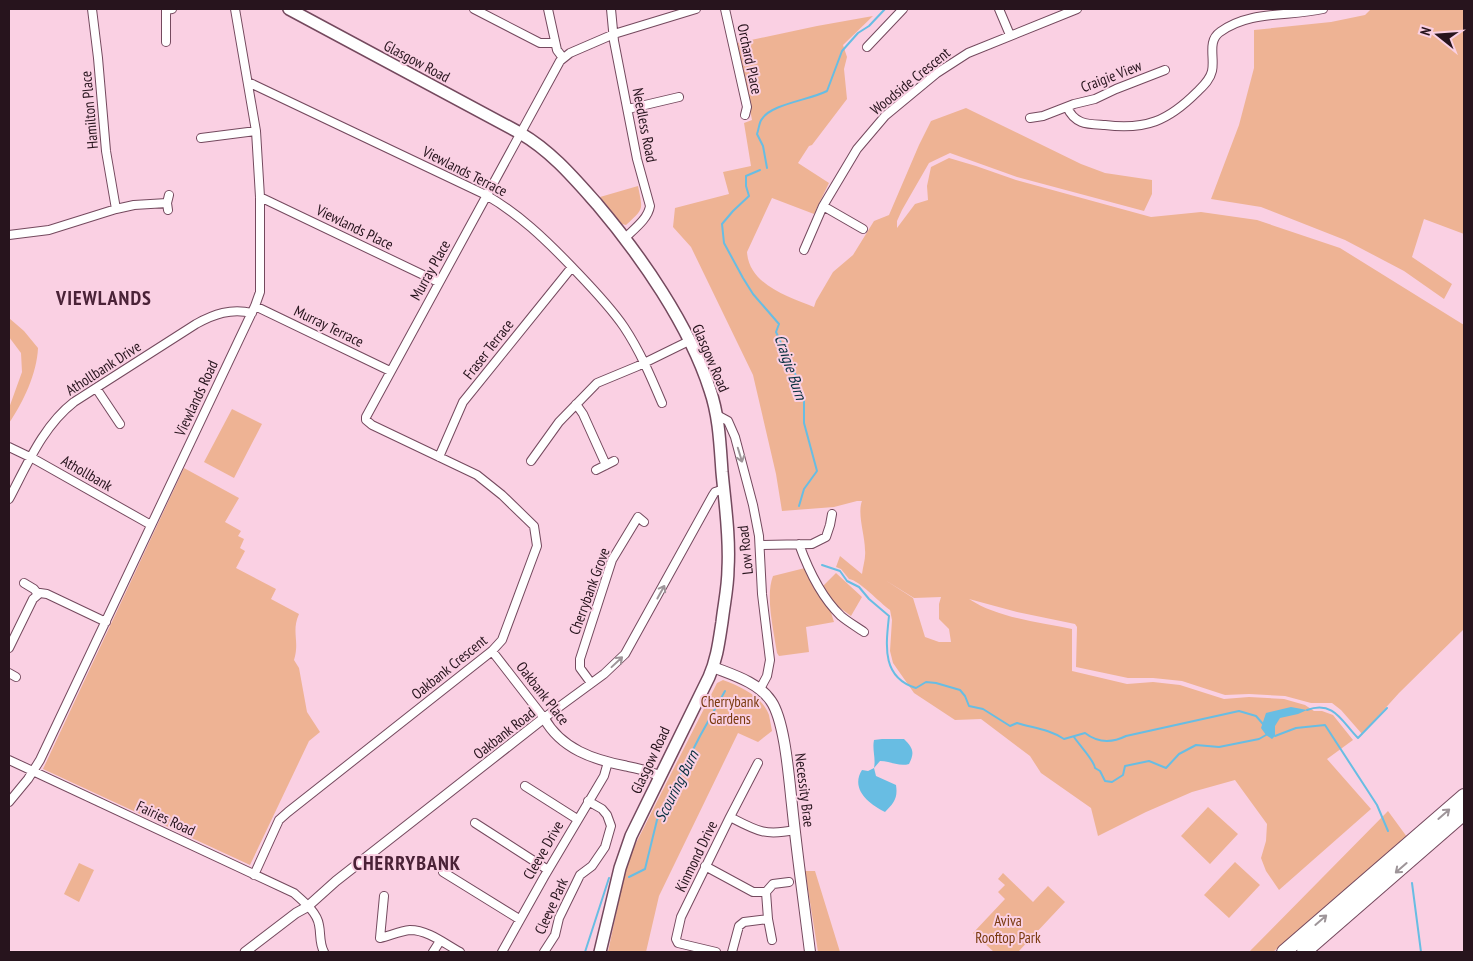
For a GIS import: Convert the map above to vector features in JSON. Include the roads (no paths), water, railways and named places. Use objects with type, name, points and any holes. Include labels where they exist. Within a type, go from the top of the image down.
[{"type":"highway","points":[[1284,952],[1464,796]]},
{"type":"highway","points":[[1304,952],[1464,813]]},
{"type":"main road","name":"Glasgow Road","points":[[290,9],[520,133],[559,162],[625,238],[650,274],[689,341],[708,384],[717,415],[724,489],[728,571],[717,653],[713,667],[631,836],[600,952]]},
{"type":"main road","name":"Necessity Brae","points":[[713,667],[760,689],[771,700],[778,712],[788,770],[810,952]]},
{"type":"street","name":"Hamilton Place","points":[[92,9],[106,151],[116,209]]},
{"type":"street","points":[[166,42],[166,10],[172,9]]},
{"type":"street","name":"Viewlands Road","points":[[9,802],[40,760],[260,292],[260,198],[256,131],[235,9]]},
{"type":"street","points":[[474,9],[540,43],[554,43]]},
{"type":"street","points":[[548,9],[554,43],[563,58],[570,52],[614,34],[658,19],[696,9]]},
{"type":"street","name":"Needless Road","points":[[611,9],[611,19],[640,175],[650,206],[644,219],[625,238]]},
{"type":"street","name":"Orchard Place","points":[[725,9],[747,107],[745,115]]},
{"type":"street","points":[[867,47],[903,9]]},
{"type":"street","points":[[999,9],[1010,35]]},
{"type":"street","name":"Woodside Crescent","points":[[804,250],[823,206],[857,149],[885,116],[937,74],[968,53],[1077,9]]},
{"type":"street","name":"Craigie View","points":[[1067,107],[1072,118],[1079,122],[1122,127],[1145,126],[1154,123],[1177,110],[1208,81],[1213,70],[1213,43],[1218,33],[1234,23],[1256,17],[1310,12],[1322,9]]},
{"type":"street","name":"Murray Place","points":[[366,420],[438,282],[557,65],[563,58]]},
{"type":"street","name":"Craigie View","points":[[1030,118],[1043,116],[1095,99],[1165,70]]},
{"type":"street","name":"Viewlands Terrace","points":[[248,82],[486,195],[537,231],[598,293],[624,327],[644,363],[662,403]]},
{"type":"street","points":[[628,109],[679,97]]},
{"type":"street","points":[[201,138],[256,131]]},
{"type":"street","name":"Viewlands Place","points":[[260,198],[438,282]]},
{"type":"street","points":[[9,235],[49,230],[134,205],[168,203]]},
{"type":"street","points":[[823,206],[863,229]]},
{"type":"street","name":"Fraser Terrace","points":[[439,457],[463,402],[572,267]]},
{"type":"street","name":"Murray Terrace","points":[[253,309],[390,371]]},
{"type":"street","name":"Athollbank Drive","points":[[9,498],[43,436],[59,416],[74,402],[210,316],[253,309]]},
{"type":"street","points":[[531,462],[558,422],[597,383],[689,341]]},
{"type":"street","points":[[96,388],[120,424]]},
{"type":"street","points":[[576,404],[583,414],[606,465]]},
{"type":"street","name":"Low Road","points":[[717,415],[728,421],[735,437],[753,505],[760,544],[762,594],[770,660],[767,676],[760,689]]},
{"type":"street","name":"Oakbank Crescent","points":[[254,875],[279,820],[499,645],[537,546],[534,526],[487,482],[477,475],[372,425],[366,420]]},
{"type":"street","name":"Athollbank","points":[[9,447],[151,525]]},
{"type":"street","points":[[596,470],[614,461]]},
{"type":"street","name":"Oakbank Road","points":[[245,952],[296,913],[307,907],[336,881],[591,683],[625,654],[713,495],[715,492],[724,489]]},
{"type":"street","points":[[760,544],[812,544],[826,537],[832,514]]},
{"type":"street","name":"Cherrybank Grove","points":[[591,683],[580,668],[580,659],[612,560],[638,517],[644,522]]},
{"type":"street","points":[[800,544],[806,561],[827,598],[841,615],[864,632]]},
{"type":"street","points":[[24,584],[34,589],[38,594]]},
{"type":"street","points":[[9,648],[33,599],[38,594],[45,594],[106,622]]},
{"type":"street","name":"Oakbank Place","points":[[492,651],[556,734],[575,750],[589,757],[649,771],[659,776]]},
{"type":"street","name":"Fairies Road","points":[[9,760],[294,893],[315,915],[319,924],[319,939],[324,952]]},
{"type":"street","name":"Cleeve Drive","points":[[502,952],[588,800],[604,776],[608,762]]},
{"type":"street","points":[[730,818],[758,762]]},
{"type":"street","points":[[525,786],[577,819]]},
{"type":"street","name":"Cleeve Park","points":[[544,952],[555,936],[559,918],[580,875],[592,866],[605,847],[611,826],[607,815],[602,809],[588,800]]},
{"type":"street","name":"Kinmond Drive","points":[[716,952],[678,943],[676,939],[681,917],[730,818],[763,832],[773,833],[794,830]]},
{"type":"street","points":[[475,823],[548,870]]},
{"type":"street","points":[[705,866],[754,892],[766,892]]},
{"type":"street","points":[[443,872],[520,919]]},
{"type":"street","points":[[772,940],[766,892],[773,884],[789,882]]},
{"type":"street","points":[[384,896],[380,938],[410,930],[428,934],[460,952]]},
{"type":"street","points":[[732,952],[739,926],[744,922],[768,919]]},
{"type":"street","points":[[433,952],[440,941]]},
{"type":"water","points":[[1291,707],[1307,710],[1280,718],[1275,726],[1275,736],[1272,739],[1266,735],[1261,728],[1266,713]]},
{"type":"water","points":[[904,739],[911,748],[912,756],[909,764],[902,765],[880,761],[874,768],[874,740]]},
{"type":"water","points":[[874,768],[876,776],[896,785],[895,800],[885,812],[873,805],[863,795],[858,783],[862,770],[868,771]]},
{"type":"waterway","name":"Craigie Burn","points":[[767,168],[763,146],[757,134],[761,120],[767,114],[782,106],[827,91],[842,51],[858,33],[869,26],[885,9]]},
{"type":"waterway","name":"Craigie Burn","points":[[760,170],[746,176],[749,196],[722,224],[724,243],[753,294],[779,324],[776,332],[798,380],[804,399],[804,423],[817,471],[804,489],[799,506]]},
{"type":"waterway","points":[[822,565],[840,571],[847,581],[859,587],[869,599],[889,616],[888,659],[891,668],[905,683],[916,688],[926,682],[936,683],[960,690],[969,706],[983,709],[1010,726],[1017,723],[1047,731],[1064,739],[1085,733],[1095,739],[1110,741],[1239,711],[1256,716],[1263,724]]},
{"type":"waterway","name":"Scouring Burn","points":[[629,877],[645,869],[657,820],[725,691]]},
{"type":"waterway","points":[[1307,710],[1316,708],[1331,710],[1342,719],[1358,738],[1387,708]]},
{"type":"waterway","points":[[1275,736],[1296,728],[1325,725],[1377,805],[1388,831]]},
{"type":"waterway","points":[[1074,737],[1095,768],[1100,771],[1105,781],[1112,782],[1123,775],[1125,766],[1149,761],[1166,768],[1179,754],[1196,745],[1219,747],[1259,739],[1266,735]]},
{"type":"waterway","name":"Scouring Burn","points":[[585,952],[609,878]]},
{"type":"waterway","points":[[1412,883],[1421,952]]},
{"type":"district","name":"VIEWLANDS","points":[[104,298]]},
{"type":"district","name":"CHERRYBANK","points":[[407,863]]},
{"type":"park label","name":"Cherrybank Gardens","points":[[730,710]]},
{"type":"park label","name":"Aviva Rooftop Park","points":[[1008,928]]}]
